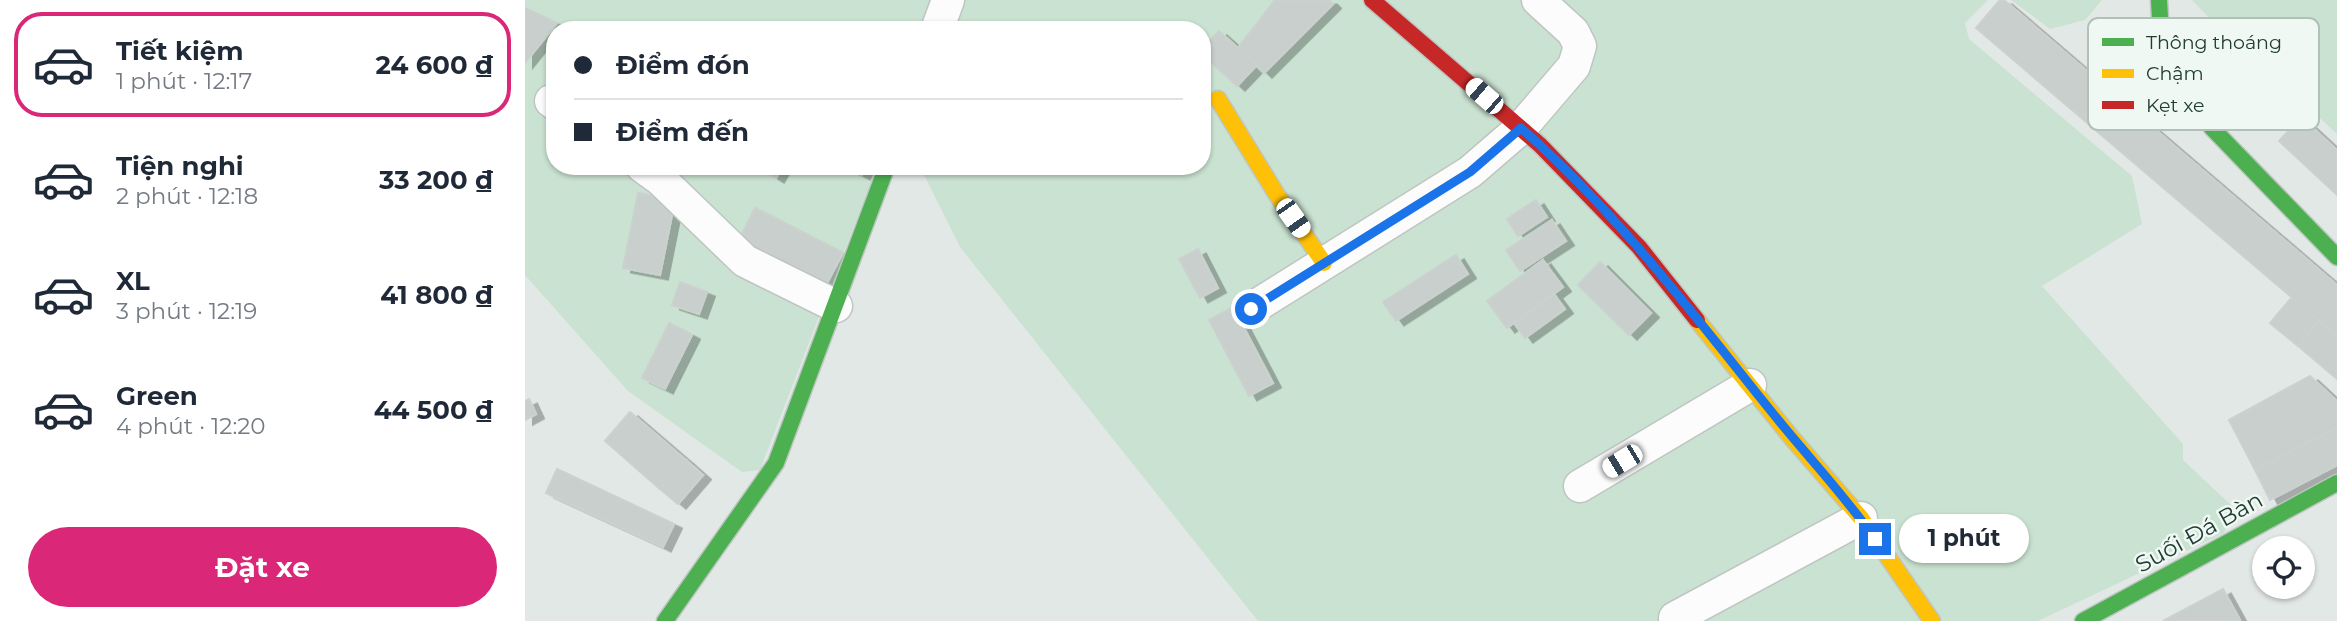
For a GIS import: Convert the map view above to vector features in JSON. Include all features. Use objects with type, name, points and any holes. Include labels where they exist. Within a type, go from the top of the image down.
[{"type":"street","points":[[940,21],[948,0]]},
{"type":"street","points":[[1372,0],[1521,128],[1639,247],[1861,518],[1932,621]]},
{"type":"street","points":[[1251,309],[1470,172],[1521,128],[1574,66],[1580,46],[1573,32],[1538,0]]},
{"type":"street","points":[[2159,0],[2160,18]]},
{"type":"street","points":[[1218,99],[1277,195],[1324,263]]},
{"type":"street","points":[[2214,130],[2337,257]]},
{"type":"street","points":[[654,175],[745,261],[836,306]]},
{"type":"street","points":[[665,621],[776,463],[884,175]]},
{"type":"street","points":[[1580,486],[1750,385]]},
{"type":"street","name":"Suối Đá Bàn","points":[[2083,621],[2125,612],[2337,483]]},
{"type":"street","points":[[1675,618],[1861,518]]},
{"type":"green space","points":[[525,0],[1988,0],[1965,23],[1969,39],[2132,176],[2142,224],[2042,286],[2183,444],[2183,460],[2232,506],[2224,533],[2038,621],[1258,621],[960,247],[924,175],[1211,175],[1211,21],[546,21],[546,175],[874,175],[760,470],[742,472],[628,391],[525,275]]},
{"type":"green space","points":[[2011,0],[2102,0],[2085,20],[2050,29]]},
{"type":"green space","points":[[2192,0],[2337,0],[2337,134],[2319,117],[2319,18],[2209,18]]},
{"type":"building","points":[[1275,0],[1329,0],[1333,4],[1264,73],[1238,48]]},
{"type":"building","points":[[2000,0],[2004,0],[2088,72],[2088,124],[1976,28]]},
{"type":"building","points":[[525,8],[553,21],[546,21],[546,37],[525,63]]},
{"type":"building","points":[[1219,31],[1257,65],[1237,86],[1211,62],[1211,39]]},
{"type":"building","points":[[2096,130],[2156,130],[2337,285],[2337,336]]},
{"type":"building","points":[[2289,130],[2315,130],[2337,150],[2337,195],[2279,141]]},
{"type":"building","points":[[638,193],[675,200],[660,275],[623,268]]},
{"type":"building","points":[[1536,200],[1547,217],[1518,236],[1507,219]]},
{"type":"building","points":[[755,208],[843,253],[825,287],[738,242]]},
{"type":"building","points":[[1552,220],[1566,241],[1520,271],[1506,250]]},
{"type":"building","points":[[1198,249],[1218,288],[1200,298],[1179,259]]},
{"type":"building","points":[[1456,255],[1468,274],[1396,321],[1383,302]]},
{"type":"building","points":[[1543,260],[1563,287],[1507,328],[1487,301]]},
{"type":"building","points":[[1600,262],[1651,313],[1629,335],[1578,285]]},
{"type":"building","points":[[680,282],[707,292],[699,314],[672,305]]},
{"type":"building","points":[[1554,294],[1565,309],[1525,338],[1514,323]]},
{"type":"building","points":[[2292,297],[2319,321],[2298,346],[2270,323]]},
{"type":"building","points":[[1233,307],[1273,383],[1249,396],[1209,320]]},
{"type":"building","points":[[2319,321],[2337,336],[2337,379],[2298,346]]},
{"type":"building","points":[[669,323],[692,335],[665,389],[642,378]]},
{"type":"building","points":[[2310,376],[2337,401],[2337,428],[2255,470],[2229,420]]},
{"type":"building","points":[[529,399],[536,414],[525,420],[525,401]]},
{"type":"building","points":[[630,412],[686,460],[660,489],[605,441]]},
{"type":"building","points":[[2337,428],[2337,465],[2270,500],[2255,470]]},
{"type":"building","points":[[686,460],[703,475],[678,504],[660,489]]},
{"type":"building","points":[[557,469],[674,524],[663,547],[546,493]]},
{"type":"building","points":[[2223,589],[2239,621],[2163,621]]},
{"type":"traffic: fast","points":[[2159,0],[2160,18]]},
{"type":"traffic: fast","points":[[2214,130],[2337,257]]},
{"type":"traffic: fast","points":[[665,621],[776,463],[884,175]]},
{"type":"traffic: fast","points":[[2083,621],[2337,483]]},
{"type":"traffic: slow","points":[[1218,99],[1277,195],[1324,263]]},
{"type":"traffic: slow","points":[[1697,320],[1791,437],[1861,518],[1932,621]]},
{"type":"traffic: jam","points":[[1372,0],[1540,145],[1639,247],[1697,320]]},
{"type":"route","points":[[1251,309],[1470,172],[1521,128],[1639,247],[1791,437],[1861,518],[1875,539]]}]
